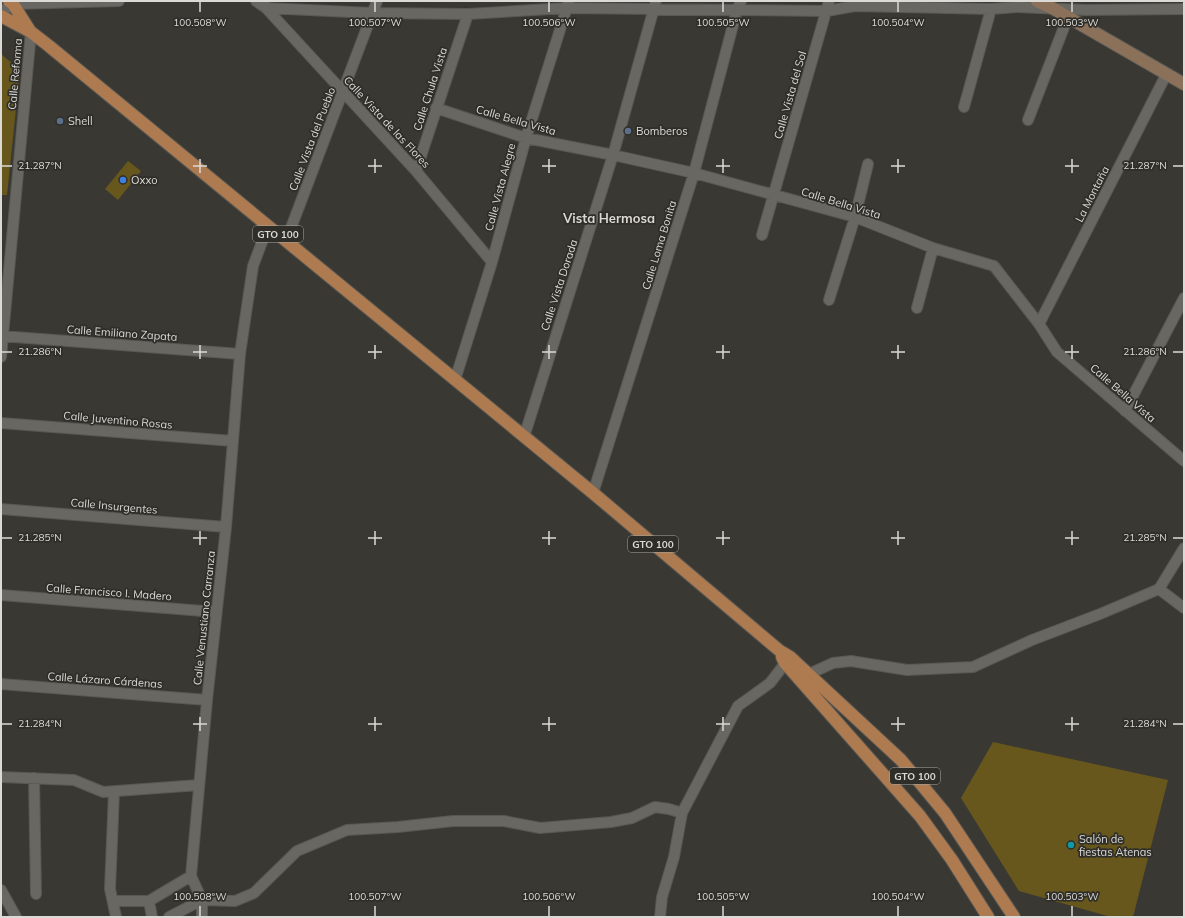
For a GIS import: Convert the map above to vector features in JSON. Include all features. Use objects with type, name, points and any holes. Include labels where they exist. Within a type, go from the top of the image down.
[{"type":"main road","name":"GTO 100","points":[[11,2],[31,32]]},
{"type":"main road","name":"GTO 100","points":[[1,16],[31,32],[593,494],[785,657],[809,674],[901,760],[945,813],[1014,917]]},
{"type":"main road","name":"GTO 100","points":[[785,657],[920,816],[952,860],[988,917]]},
{"type":"street","points":[[1,12],[11,2],[119,1]]},
{"type":"street","name":"Calle Vista de las Flores","points":[[256,1],[265,5],[416,171],[492,262]]},
{"type":"street","name":"Calle Vista del Pueblo","points":[[286,241],[377,1]]},
{"type":"street","points":[[843,1],[855,6]]},
{"type":"street","points":[[1017,7],[1030,1]]},
{"type":"street","points":[[1037,1],[1054,9],[1184,84]]},
{"type":"street","points":[[265,5],[372,13],[468,14],[568,4],[855,6],[991,9],[1017,7],[1054,9],[1184,9]]},
{"type":"street","name":"Calle Vista Alegre","points":[[455,380],[492,262],[526,138],[568,4]]},
{"type":"street","name":"Calle Vista Dorada","points":[[524,437],[613,155],[655,5]]},
{"type":"street","name":"Calle Loma Bonita","points":[[593,494],[694,173],[739,6]]},
{"type":"street","name":"Calle Vista del Sol","points":[[762,235],[828,6]]},
{"type":"street","points":[[964,107],[991,9]]},
{"type":"street","name":"Calle Chula Vista","points":[[416,171],[468,14]]},
{"type":"street","points":[[1028,120],[1068,17]]},
{"type":"street","name":"Calle Reforma","points":[[1,357],[31,32]]},
{"type":"street","name":"La Montaña","points":[[1039,324],[1166,75]]},
{"type":"street","name":"Calle Bella Vista","points":[[436,108],[526,138],[694,173],[773,196],[854,217],[933,248],[994,266],[1039,324],[1057,352],[1184,461]]},
{"type":"street","points":[[828,300],[854,217],[868,164]]},
{"type":"street","name":"Calle Venustiano Carranza","points":[[202,917],[202,900],[191,876],[207,700],[226,527],[240,354],[253,266],[268,226]]},
{"type":"street","points":[[917,308],[933,248]]},
{"type":"street","points":[[1125,411],[1184,298]]},
{"type":"street","name":"Calle Emiliano Zapata","points":[[2,336],[240,354]]},
{"type":"street","name":"Calle Juventino Rosas","points":[[1,423],[233,441]]},
{"type":"street","name":"Calle Insurgentes","points":[[1,509],[226,527]]},
{"type":"street","points":[[809,674],[833,663],[851,661],[907,670],[973,667],[1032,640],[1100,614],[1159,589],[1184,548]]},
{"type":"street","points":[[1159,589],[1184,608]]},
{"type":"street","name":"Calle Francisco I. Madero","points":[[1,595],[216,612]]},
{"type":"street","points":[[660,917],[662,897],[674,857],[682,813],[738,706],[770,683],[785,657]]},
{"type":"street","name":"Calle Lázaro Cárdenas","points":[[1,684],[207,700]]},
{"type":"street","points":[[1,777],[74,780],[103,792],[199,785]]},
{"type":"street","points":[[34,778],[36,894]]},
{"type":"street","points":[[114,792],[110,889],[116,917]]},
{"type":"street","points":[[169,917],[202,900],[235,901],[254,893],[297,851],[347,830],[398,827],[453,821],[504,822],[540,828],[611,822],[632,818],[655,807],[682,813]]},
{"type":"street","points":[[113,901],[150,902],[191,876]]},
{"type":"street","points":[[1,890],[16,917]]},
{"type":"street","points":[[150,902],[152,917]]},
{"type":"building","points":[[1,54],[20,70],[7,195],[1,195]]},
{"type":"building","name":"Oxxo","points":[[128,161],[141,171],[118,200],[105,189]]},
{"type":"building","name":"Salón de fiestas Atenas","points":[[993,742],[1168,780],[1133,917],[1111,917],[1019,891],[961,798]]},
{"type":"place","name":"Shell","points":[[60,121]]},
{"type":"place","name":"Bomberos","points":[[628,131]]},
{"type":"place","name":"Oxxo","points":[[123,180]]},
{"type":"place","name":"Salón de fiestas Atenas","points":[[1071,845]]},
{"type":"district","name":"Vista Hermosa","points":[[609,218]]}]
